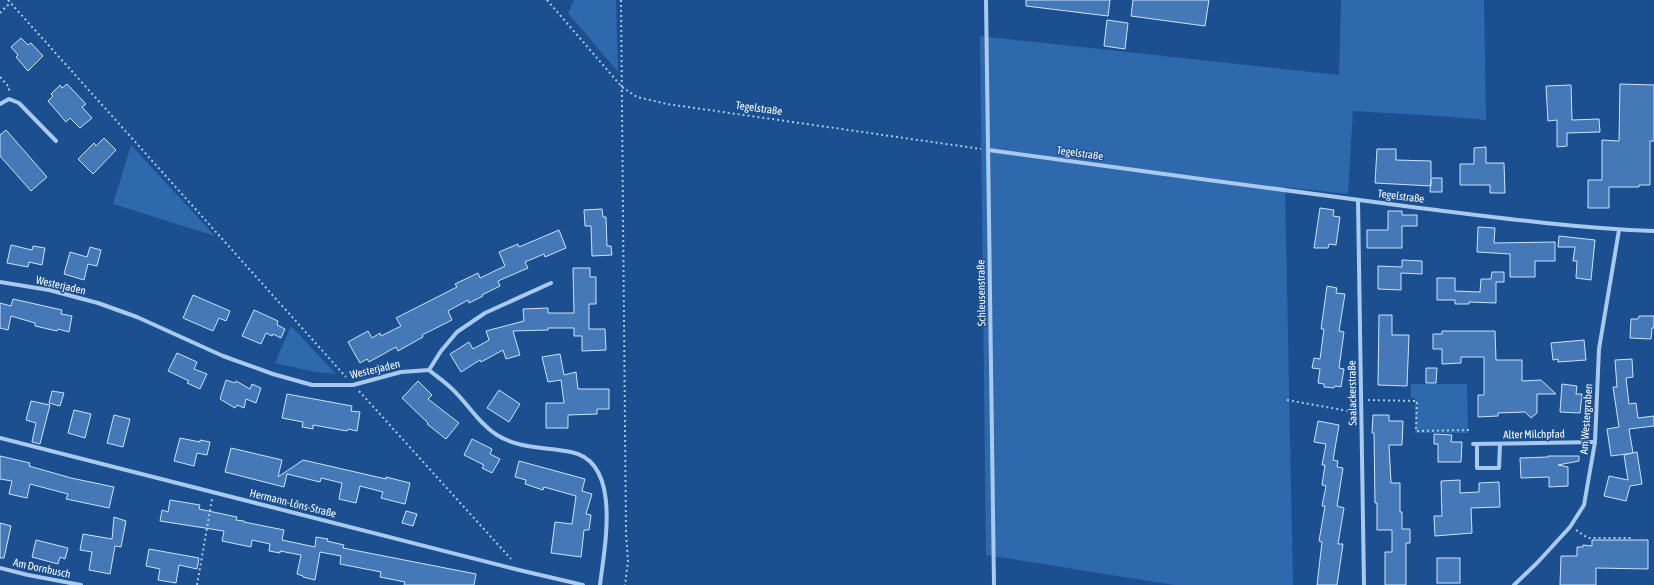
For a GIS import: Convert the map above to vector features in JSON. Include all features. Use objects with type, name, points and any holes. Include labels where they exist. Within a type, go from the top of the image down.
[{"type":"street","name":"Schleusenstraße","points":[[986,0],[994,585]]},
{"type":"street","points":[[0,104],[9,100],[19,103],[56,141]]},
{"type":"street","name":"Tegelstraße","points":[[988,150],[1358,200],[1619,230],[1654,231]]},
{"type":"street","name":"Saalackerstraße","points":[[1358,200],[1364,585]]},
{"type":"street","name":"Am Westergraben","points":[[1514,585],[1537,563],[1571,525],[1584,505],[1595,442],[1599,349],[1619,230]]},
{"type":"street","name":"Westerjaden","points":[[0,282],[49,290],[98,303],[137,317],[223,356],[273,374],[312,384],[353,385],[401,372],[429,370]]},
{"type":"street","points":[[551,283],[486,313],[457,332],[441,350],[429,370],[451,388],[483,424],[497,435],[516,444],[573,452],[587,460],[594,468],[602,481],[607,499],[608,521],[600,585]]},
{"type":"street","name":"Hermann-Löns-Straße","points":[[0,438],[583,585]]},
{"type":"street","name":"Alter Milchpfad","points":[[1500,444],[1499,468],[1477,468],[1475,444],[1595,442]]},
{"type":"street","name":"Am Dornbusch","points":[[0,568],[81,585]]},
{"type":"path","points":[[8,0],[353,385],[507,553],[519,570]]},
{"type":"path","name":"Tegelstraße","points":[[547,0],[622,87],[636,97],[667,104],[988,150]]},
{"type":"path","points":[[621,0],[626,533],[628,561],[625,585]]},
{"type":"path","points":[[0,13],[10,3]]},
{"type":"path","points":[[0,77],[9,87],[9,100]]},
{"type":"path","points":[[1361,399],[1416,401],[1416,431],[1472,430]]},
{"type":"path","points":[[1287,400],[1362,413]]},
{"type":"path","points":[[197,585],[213,492]]},
{"type":"path","points":[[1571,525],[1588,538],[1632,538]]},
{"type":"shaded area","points":[[574,0],[616,0],[618,72],[568,13]]},
{"type":"shaded area","points":[[1341,0],[1484,0],[1486,120],[1353,111],[1348,194],[1285,187],[1293,585],[1174,585],[986,555],[980,36],[1339,75]]},
{"type":"shaded area","points":[[131,145],[215,236],[113,204]]},
{"type":"shaded area","points":[[291,326],[336,374],[315,372],[275,363]]},
{"type":"shaded area","points":[[1411,384],[1467,384],[1468,433],[1415,433],[1415,398],[1411,398]]},
{"type":"building","points":[[1026,0],[1110,0],[1108,16],[1026,6]]},
{"type":"building","points":[[1133,0],[1209,0],[1205,26],[1131,16]]},
{"type":"building","points":[[1107,20],[1128,23],[1125,49],[1104,46]]},
{"type":"building","points":[[21,38],[28,45],[31,43],[43,56],[28,71],[16,57],[18,55],[11,47]]},
{"type":"building","points":[[67,84],[86,104],[82,107],[92,118],[80,128],[70,118],[66,122],[48,101],[53,96],[51,94],[60,85],[62,88]]},
{"type":"building","points":[[1620,84],[1654,85],[1654,141],[1650,141],[1650,185],[1639,185],[1639,187],[1609,187],[1609,208],[1588,208],[1588,180],[1602,180],[1602,140],[1619,141]]},
{"type":"building","points":[[1571,85],[1572,120],[1599,119],[1600,132],[1567,133],[1567,146],[1557,147],[1557,120],[1548,121],[1546,86]]},
{"type":"building","points":[[6,130],[47,177],[31,191],[0,156],[0,135]]},
{"type":"building","points":[[104,138],[116,150],[93,174],[78,159],[94,143],[96,146]]},
{"type":"building","points":[[1486,147],[1486,163],[1504,163],[1505,193],[1490,193],[1490,185],[1460,185],[1460,164],[1474,164],[1474,148]]},
{"type":"building","points":[[1377,149],[1396,149],[1396,160],[1431,161],[1431,178],[1442,178],[1442,192],[1430,192],[1430,186],[1375,183]]},
{"type":"building","points":[[1320,208],[1334,210],[1333,216],[1340,217],[1336,245],[1329,244],[1328,248],[1314,248]]},
{"type":"building","points":[[602,209],[603,217],[606,217],[607,246],[611,246],[612,255],[592,256],[591,226],[585,226],[584,210]]},
{"type":"building","points":[[1388,211],[1402,211],[1402,215],[1417,215],[1417,226],[1402,226],[1402,248],[1367,248],[1367,230],[1388,230]]},
{"type":"building","points":[[1478,227],[1495,228],[1494,243],[1555,242],[1555,261],[1535,261],[1535,277],[1510,277],[1510,254],[1477,252]]},
{"type":"building","points":[[559,230],[566,248],[545,257],[544,254],[525,262],[528,268],[498,281],[500,286],[482,295],[483,296],[469,303],[468,300],[448,311],[452,320],[422,335],[423,337],[398,351],[396,347],[369,362],[367,359],[360,363],[348,342],[368,331],[372,338],[380,333],[381,336],[401,326],[396,318],[457,287],[455,284],[478,273],[480,278],[505,266],[499,252],[518,244],[519,247]]},
{"type":"building","points":[[1559,236],[1595,240],[1591,280],[1576,278],[1577,261],[1573,261],[1575,247],[1558,247]]},
{"type":"building","points":[[11,245],[32,250],[33,246],[45,248],[42,265],[29,262],[28,267],[7,263]]},
{"type":"building","points":[[90,247],[101,250],[97,266],[88,264],[84,280],[64,274],[70,252],[87,257]]},
{"type":"building","points":[[1402,260],[1422,261],[1422,274],[1401,273],[1401,290],[1378,289],[1378,266],[1402,267]]},
{"type":"building","points":[[573,268],[590,268],[590,277],[596,277],[596,304],[589,304],[589,329],[605,329],[606,350],[582,351],[582,336],[574,336],[574,328],[548,328],[548,330],[513,331],[520,355],[506,359],[503,350],[481,362],[480,360],[461,372],[450,354],[469,342],[473,349],[489,340],[486,331],[524,321],[523,309],[548,308],[548,313],[574,313]]},
{"type":"building","points":[[1492,272],[1504,272],[1504,282],[1496,282],[1496,303],[1469,302],[1469,304],[1455,304],[1455,300],[1437,300],[1437,278],[1455,278],[1455,291],[1480,292],[1481,279],[1491,279]]},
{"type":"building","points":[[1327,286],[1337,288],[1336,293],[1345,294],[1339,331],[1344,332],[1339,368],[1344,369],[1341,387],[1335,386],[1334,388],[1324,387],[1324,384],[1318,383],[1320,369],[1312,368],[1314,358],[1320,359],[1324,329],[1321,329]]},
{"type":"building","points":[[193,295],[230,311],[226,321],[219,318],[213,331],[183,318]]},
{"type":"building","points":[[13,299],[62,310],[61,314],[72,316],[69,332],[35,326],[35,323],[11,316],[8,330],[0,328],[0,303],[11,306]]},
{"type":"building","points":[[254,310],[278,321],[277,325],[285,329],[281,338],[273,334],[272,336],[266,333],[261,344],[242,336]]},
{"type":"building","points":[[1379,315],[1392,315],[1392,335],[1409,335],[1407,386],[1378,385]]},
{"type":"building","points":[[1639,316],[1654,316],[1654,328],[1652,328],[1651,339],[1630,338],[1631,319],[1638,319]]},
{"type":"building","points":[[1442,331],[1495,331],[1496,360],[1522,360],[1522,381],[1541,380],[1556,394],[1537,394],[1537,413],[1531,418],[1525,412],[1498,413],[1498,416],[1478,417],[1478,395],[1484,395],[1484,357],[1461,357],[1461,363],[1442,364],[1442,349],[1433,349],[1433,334],[1442,334]]},
{"type":"building","points":[[1584,340],[1586,360],[1558,362],[1558,359],[1553,360],[1551,343]]},
{"type":"building","points":[[177,353],[197,362],[194,369],[207,374],[200,389],[187,383],[189,381],[168,371]]},
{"type":"building","points":[[560,354],[564,375],[576,372],[578,389],[609,389],[609,409],[597,409],[597,414],[568,415],[568,428],[546,428],[546,403],[564,403],[561,380],[548,382],[542,357]]},
{"type":"building","points":[[1632,359],[1633,377],[1626,378],[1629,404],[1636,403],[1638,418],[1654,416],[1654,426],[1629,429],[1633,453],[1611,456],[1607,429],[1619,427],[1613,387],[1617,387],[1615,360]]},
{"type":"building","points":[[1426,368],[1437,368],[1436,383],[1426,383]]},
{"type":"building","points":[[226,380],[235,383],[236,381],[250,389],[252,384],[261,388],[256,403],[246,399],[244,408],[237,405],[235,408],[220,399]]},
{"type":"building","points":[[418,381],[432,395],[428,399],[459,423],[446,439],[427,424],[428,423],[402,398]]},
{"type":"building","points":[[1562,384],[1577,386],[1576,394],[1582,394],[1580,413],[1560,412]]},
{"type":"building","points":[[499,390],[520,404],[509,422],[487,408]]},
{"type":"building","points":[[52,391],[64,393],[60,406],[49,403]]},
{"type":"building","points":[[287,394],[352,406],[351,411],[360,412],[357,431],[348,429],[347,431],[313,425],[313,429],[302,427],[303,422],[282,418]]},
{"type":"building","points":[[31,401],[50,405],[40,444],[32,442],[36,423],[26,420]]},
{"type":"building","points":[[74,410],[91,414],[85,438],[68,433]]},
{"type":"building","points":[[114,415],[130,419],[123,447],[107,443]]},
{"type":"building","points":[[1373,415],[1389,415],[1389,421],[1403,421],[1402,445],[1389,445],[1391,483],[1400,483],[1400,512],[1402,512],[1402,529],[1410,529],[1410,543],[1406,543],[1406,585],[1385,585],[1385,552],[1392,552],[1392,530],[1377,530],[1374,433],[1372,433]]},
{"type":"building","points":[[1318,421],[1339,425],[1333,460],[1338,461],[1337,467],[1343,468],[1337,506],[1344,508],[1338,544],[1343,544],[1337,585],[1317,585],[1322,542],[1319,541],[1325,506],[1322,506],[1326,486],[1322,485],[1325,465],[1322,465],[1326,444],[1314,442]]},
{"type":"building","points":[[1434,434],[1452,435],[1451,442],[1462,442],[1461,462],[1438,462],[1438,444],[1434,444]]},
{"type":"building","points":[[180,438],[200,442],[200,440],[210,442],[207,455],[197,453],[194,466],[174,461]]},
{"type":"building","points":[[472,439],[492,449],[490,454],[500,459],[492,473],[482,468],[484,465],[464,455]]},
{"type":"building","points":[[231,448],[282,460],[278,477],[303,460],[410,483],[405,504],[381,498],[383,492],[360,486],[356,503],[339,499],[342,483],[321,478],[320,482],[287,474],[284,487],[225,472]]},
{"type":"building","points":[[1637,452],[1642,484],[1630,486],[1626,501],[1604,496],[1609,476],[1628,480],[1624,455]]},
{"type":"building","points":[[0,456],[30,463],[29,466],[71,478],[114,487],[109,508],[66,499],[68,494],[30,484],[27,498],[9,494],[12,481],[0,479]]},
{"type":"building","points":[[1579,456],[1579,461],[1558,465],[1568,467],[1568,486],[1549,487],[1549,477],[1521,478],[1520,458]]},
{"type":"building","points":[[519,461],[585,479],[582,491],[592,494],[586,514],[591,515],[589,530],[584,530],[581,557],[551,553],[555,522],[572,524],[576,496],[544,487],[543,490],[525,484],[526,480],[515,477]]},
{"type":"building","points":[[1460,480],[1460,493],[1479,492],[1479,483],[1499,482],[1500,507],[1471,508],[1472,533],[1435,536],[1434,516],[1442,516],[1441,481]]},
{"type":"building","points":[[170,500],[200,505],[199,509],[237,517],[236,520],[244,522],[284,530],[282,540],[315,547],[316,537],[328,539],[327,541],[344,545],[343,548],[476,574],[474,585],[404,585],[405,582],[380,577],[381,572],[340,564],[341,556],[320,552],[315,580],[303,577],[297,574],[301,555],[280,551],[280,553],[269,551],[270,544],[252,540],[251,547],[222,541],[224,531],[160,521],[162,510],[168,512]]},
{"type":"building","points":[[406,511],[417,514],[413,526],[402,523]]},
{"type":"building","points":[[114,517],[126,521],[121,547],[115,546],[110,574],[89,570],[92,552],[80,550],[83,534],[112,539]]},
{"type":"building","points":[[0,523],[11,526],[4,558],[0,558]]},
{"type":"building","points":[[36,540],[68,548],[65,559],[60,557],[58,564],[32,557]]},
{"type":"building","points":[[1592,540],[1648,540],[1648,569],[1596,568],[1596,585],[1560,585],[1561,556],[1577,556],[1577,547],[1583,547],[1583,545],[1592,546]]},
{"type":"building","points":[[149,549],[199,558],[197,569],[179,565],[176,583],[158,580],[160,569],[146,566]]},
{"type":"building","points":[[1437,558],[1460,558],[1460,583],[1437,583]]}]
